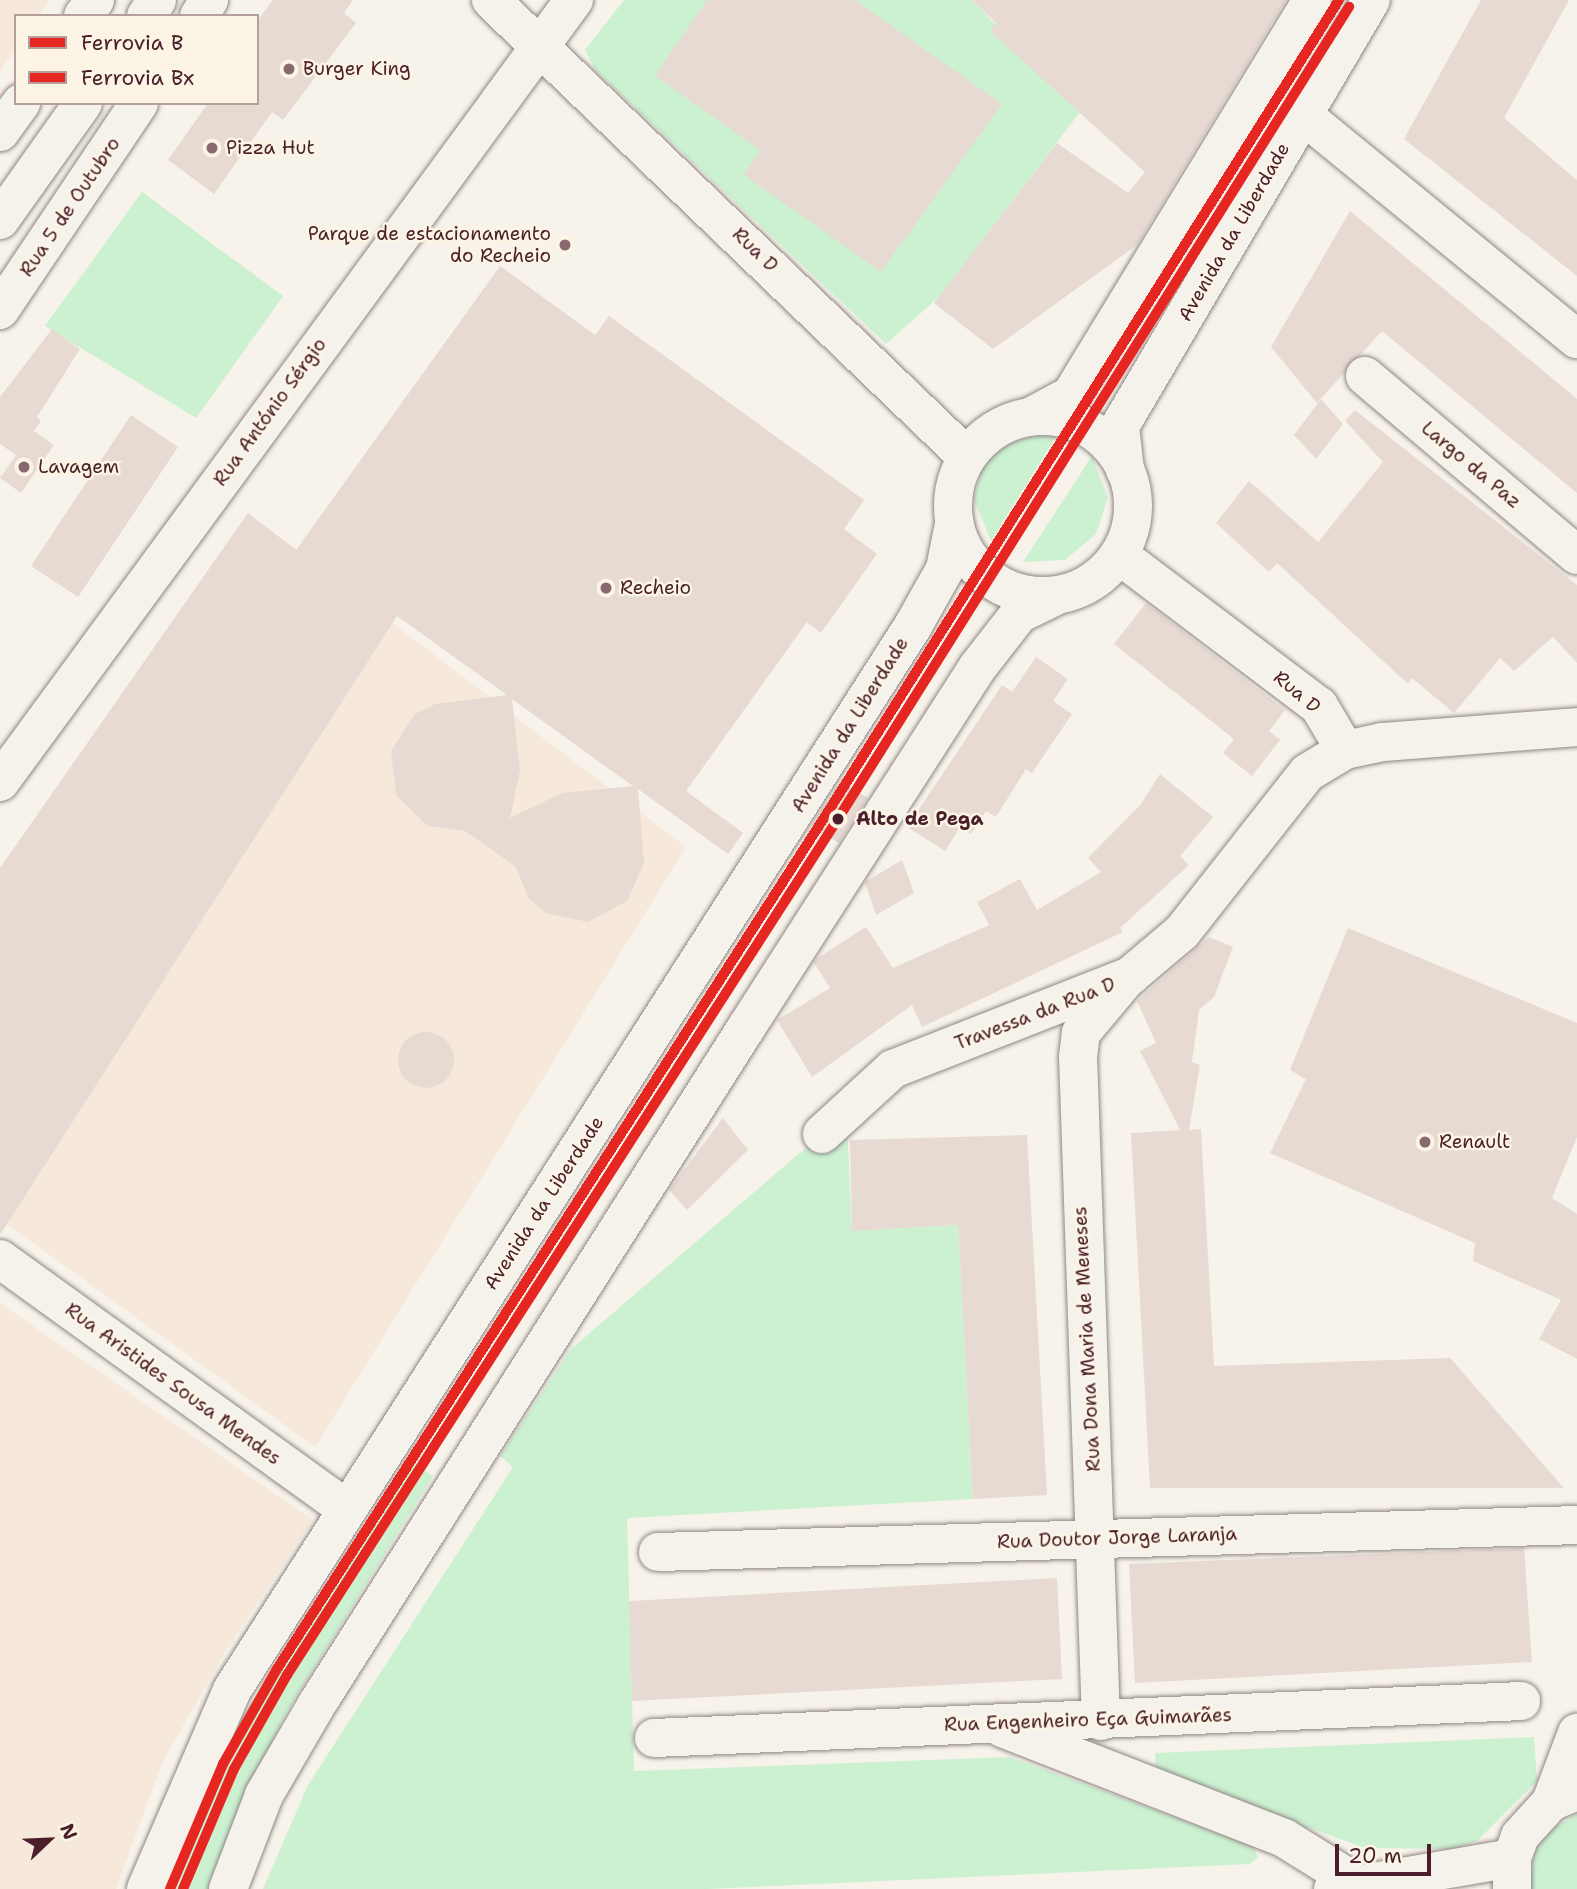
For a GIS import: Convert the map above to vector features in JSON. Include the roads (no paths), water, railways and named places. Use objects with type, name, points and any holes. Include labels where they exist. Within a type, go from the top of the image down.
[{"type":"street","name":"Rua D","points":[[491,0],[541,44],[967,457]]},
{"type":"street","name":"Rua António Sérgio","points":[[0,782],[574,0]]},
{"type":"street","points":[[1054,597],[1026,595],[987,578],[967,554],[954,524],[957,478],[967,457],[995,430],[1032,416],[1071,395],[1312,0]]},
{"type":"street","name":"Avenida da Liberdade","points":[[1125,470],[1120,426],[1371,0]]},
{"type":"street","points":[[0,132],[20,105]]},
{"type":"street","points":[[0,220],[82,105]]},
{"type":"street","name":"Rua 5 de Outubro","points":[[0,310],[138,105]]},
{"type":"street","points":[[1303,115],[1577,340]]},
{"type":"street","name":"Largo da Paz","points":[[1365,376],[1577,555]]},
{"type":"street","points":[[228,1889],[264,1795],[317,1704],[977,668],[1019,614],[1100,576],[1119,555],[1130,528],[1133,498],[1125,470],[1109,446],[1087,428],[1070,420],[1032,416]]},
{"type":"street","name":"Avenida da Liberdade","points":[[146,1889],[232,1690],[913,626],[945,569],[954,524]]},
{"type":"street","name":"Rua D","points":[[1119,555],[1319,706],[1345,750]]},
{"type":"street","points":[[1345,750],[1383,742],[1577,727]]},
{"type":"street","name":"Travessa da Rua D","points":[[822,1134],[893,1069],[1130,976],[1182,932],[1307,773],[1345,750]]},
{"type":"street","name":"Rua Dona Maria de Meneses","points":[[1101,1721],[1078,1056],[1081,1033],[1130,976]]},
{"type":"street","name":"Rua Aristides Sousa Mendes","points":[[0,1259],[347,1509]]},
{"type":"street","name":"Rua Doutor Jorge Laranja","points":[[657,1552],[1577,1525]]},
{"type":"street","name":"Rua Engenheiro Eça Guimarães","points":[[654,1738],[1521,1701]]},
{"type":"street","points":[[992,1723],[1284,1838],[1346,1886],[1512,1873],[1520,1836],[1564,1797],[1577,1733]]},
{"type":"rail line","name":"B","points":[[170,1889],[223,1764],[277,1669],[831,807],[1339,0]]},
{"type":"rail line","name":"Bx","points":[[183,1889],[234,1769],[287,1675],[841,814],[1349,7]]},
{"type":"place","name":"Burger King","points":[[289,69]]},
{"type":"place","name":"Pizza Hut","points":[[212,148]]},
{"type":"place","name":"Parque de estacionamento do Recheio","points":[[565,245]]},
{"type":"place","name":"Lavagem","points":[[24,467]]},
{"type":"place","name":"Recheio","points":[[606,588]]},
{"type":"place","name":"Alto de Pega","points":[[838,819]]},
{"type":"place","name":"Renault","points":[[1425,1142]]}]
